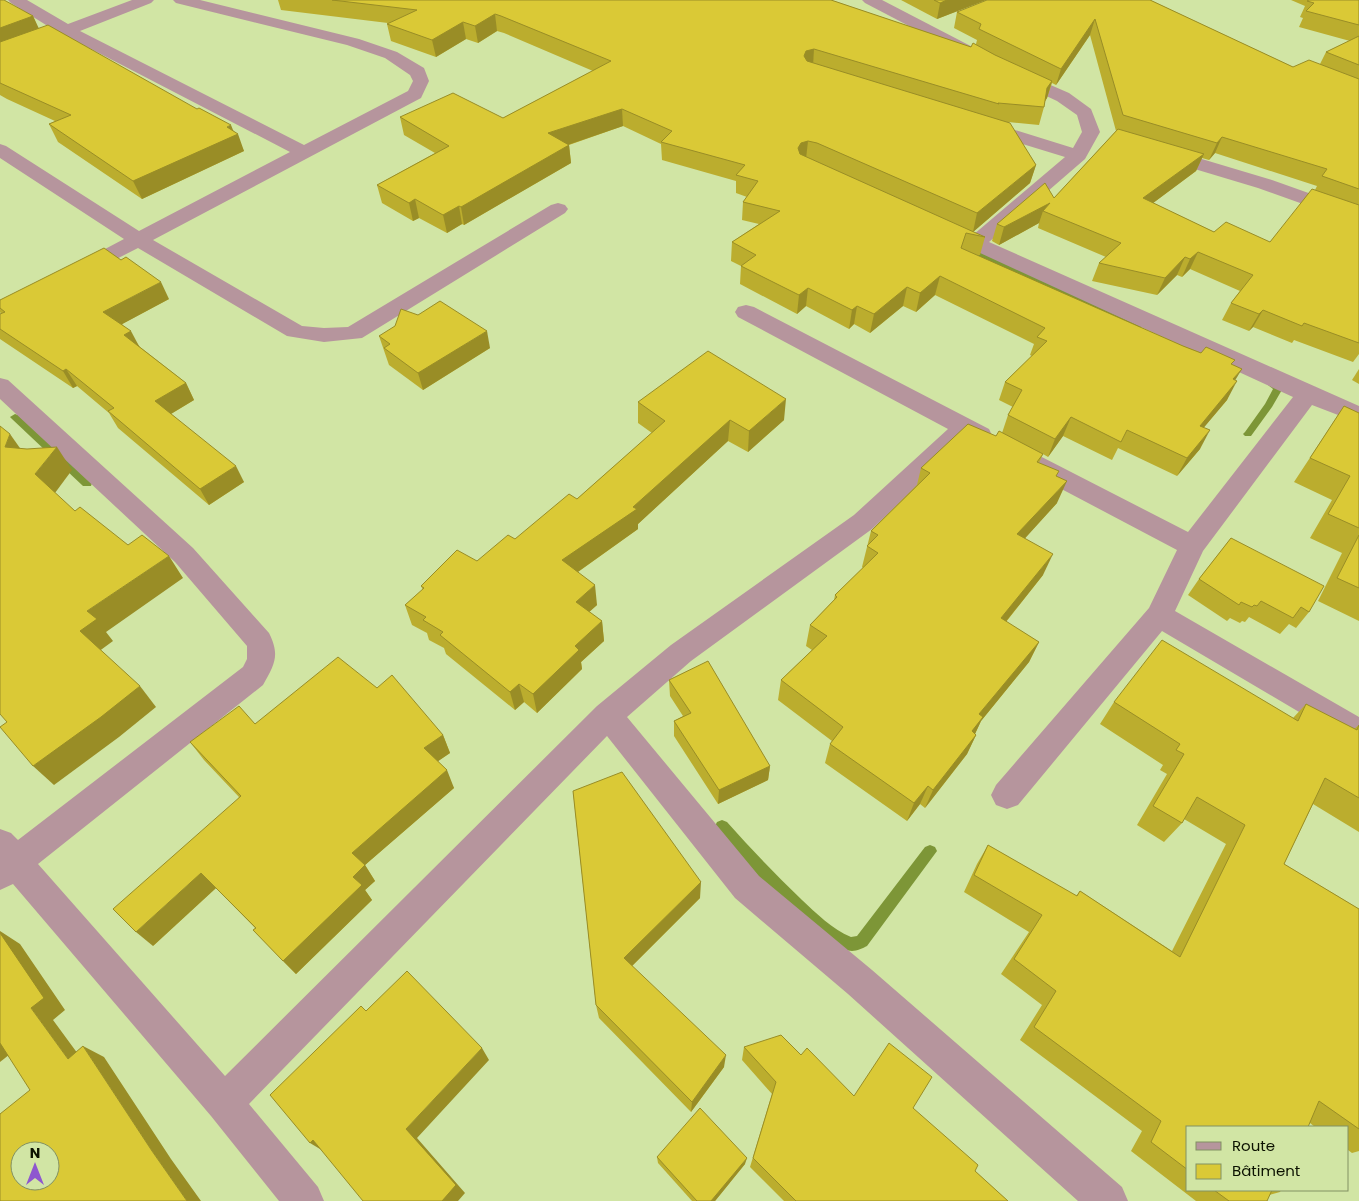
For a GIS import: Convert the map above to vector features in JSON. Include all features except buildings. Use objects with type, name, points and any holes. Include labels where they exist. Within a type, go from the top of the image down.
[{"type":"street","points":[[16,0],[68,31],[303,152]]},
{"type":"street","points":[[0,56],[146,0]]},
{"type":"street","points":[[61,280],[415,94],[421,81],[418,72],[391,55],[353,42],[181,0]]},
{"type":"street","points":[[870,0],[930,29],[998,67],[1063,97],[1085,112],[1091,132],[1078,155],[975,243]]},
{"type":"street","points":[[930,29],[946,23]]},
{"type":"street","points":[[964,120],[1078,155]]},
{"type":"street","points":[[1091,132],[1110,137]]},
{"type":"street","points":[[1147,148],[1265,184],[1359,218]]},
{"type":"street","points":[[0,150],[138,240],[295,331],[315,336],[331,337],[354,333],[558,209]]},
{"type":"street","points":[[931,223],[1308,394],[1359,415]]},
{"type":"street","points":[[746,312],[1192,546]]},
{"type":"street","points":[[0,386],[184,555],[259,641],[263,652],[261,663],[253,676],[5,860],[224,1103],[304,1201]]},
{"type":"street","points":[[1007,795],[1159,615],[1192,546],[1308,394]]},
{"type":"street","points":[[224,1103],[608,715],[681,653],[863,522],[965,427]]},
{"type":"street","points":[[1159,615],[1359,732]]},
{"type":"street","points":[[608,715],[747,887],[860,982],[1108,1201]]},
{"type":"waterway","points":[[967,247],[1024,275],[1139,326]]},
{"type":"waterway","points":[[1248,434],[1269,405],[1278,388],[1268,381]]},
{"type":"waterway","points":[[15,417],[87,483]]},
{"type":"waterway","points":[[722,826],[805,912],[823,928],[839,939],[851,944],[862,941],[930,851]]}]
